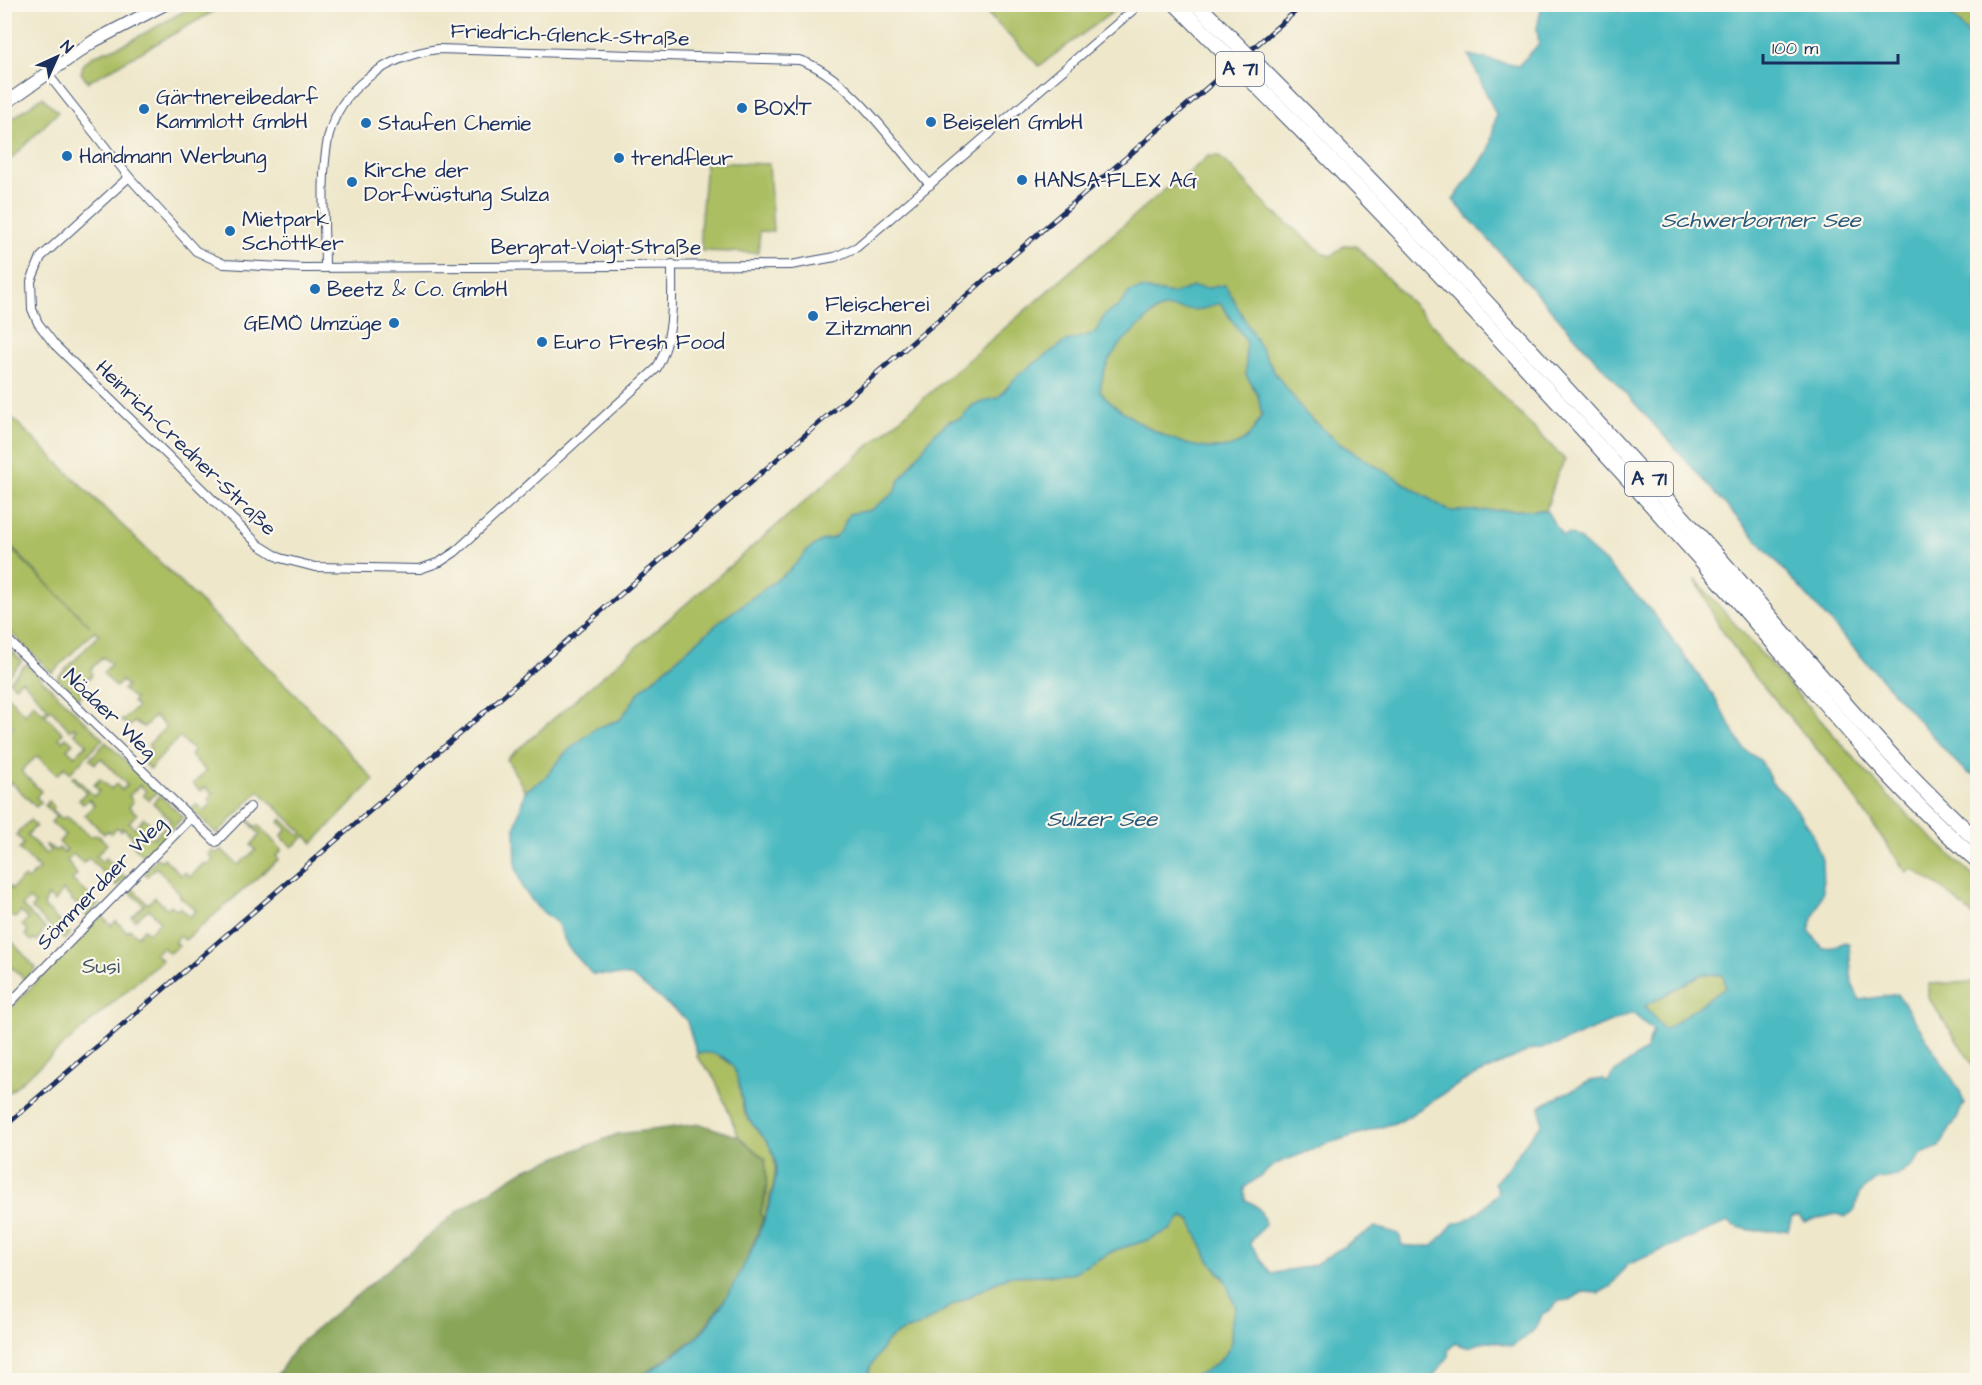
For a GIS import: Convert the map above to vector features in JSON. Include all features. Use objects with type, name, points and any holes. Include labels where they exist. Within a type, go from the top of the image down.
[{"type":"highway","name":"A 71","points":[[1176,4],[1421,232],[1596,420],[1887,750],[1977,841]]},
{"type":"highway","name":"A 71","points":[[1197,4],[1411,243],[1578,422],[1901,787],[1977,861]]},
{"type":"main road","points":[[4,104],[94,41],[165,4]]},
{"type":"street","name":"Bergrat-Voigt-Straße","points":[[46,73],[129,177],[189,244],[206,258],[224,264],[246,267],[325,268],[791,265],[835,257],[857,247],[1140,4]]},
{"type":"street","name":"Friedrich-Glenck-Straße","points":[[325,268],[325,168],[328,138],[334,123],[340,109],[357,87],[393,60],[415,52],[449,50],[799,60],[816,65],[842,85],[930,185]]},
{"type":"street","name":"Heinrich-Credner-Straße","points":[[129,177],[41,256],[31,281],[32,309],[38,323],[69,360],[259,545],[279,558],[315,567],[420,569],[440,562],[454,552],[657,368],[667,350],[673,326],[672,264]]},
{"type":"street","name":"Nödaer Weg","points":[[4,636],[191,818]]},
{"type":"street","name":"Sömmerdaer Weg","points":[[4,1009],[191,818],[216,842],[250,807]]},
{"type":"green space","points":[[195,5],[225,5],[88,82],[81,73],[83,65],[93,56],[127,43]]},
{"type":"green space","points":[[979,5],[1122,5],[1039,66]]},
{"type":"green space","points":[[1943,5],[1977,5],[1977,45]]},
{"type":"green space","points":[[42,97],[58,112],[5,165],[5,124]]},
{"type":"green space","points":[[1208,156],[1218,156],[1270,209],[1324,254],[1331,256],[1345,245],[1356,246],[1565,460],[1557,475],[1546,510],[1449,511],[1340,444],[1305,413],[1275,373],[1225,285],[1208,288],[1193,287],[1173,294],[1141,289],[1130,292],[1118,307],[1105,314],[1095,333],[1065,342],[1018,375],[999,397],[973,405],[961,418],[949,421],[900,480],[894,493],[871,510],[849,514],[841,531],[833,538],[821,541],[808,550],[790,570],[723,619],[640,691],[620,720],[609,723],[566,752],[544,779],[525,791],[507,759],[1170,185],[1172,188]]},
{"type":"green space","points":[[706,162],[769,164],[773,232],[760,231],[758,253],[702,251],[700,230]]},
{"type":"green space","points":[[1221,304],[1246,341],[1246,375],[1258,395],[1262,416],[1246,439],[1227,447],[1208,448],[1187,444],[1146,427],[1127,415],[1100,391],[1105,369],[1114,352],[1153,313],[1162,308],[1204,309]]},
{"type":"green space","points":[[5,411],[301,700],[374,780],[313,843],[306,836],[292,847],[281,836],[287,829],[279,822],[282,819],[300,836],[303,833],[259,791],[217,834],[191,809],[196,804],[204,811],[212,803],[208,799],[213,794],[206,787],[201,791],[193,784],[206,771],[190,755],[194,751],[179,737],[150,769],[140,760],[151,748],[148,745],[166,727],[155,716],[144,727],[134,722],[130,726],[121,721],[137,707],[132,702],[135,699],[123,690],[127,686],[122,681],[116,687],[103,673],[111,664],[103,657],[91,669],[92,675],[86,681],[81,677],[74,684],[83,693],[78,699],[57,678],[99,635],[95,630],[52,673],[5,627],[5,543],[90,626],[5,541]]},
{"type":"green space","points":[[1695,579],[1887,795],[1977,880],[1977,919],[1944,890],[1913,869],[1906,872],[1838,774],[1751,672],[1719,626]]},
{"type":"green space","points":[[4,644],[22,661],[5,679],[4,679]]},
{"type":"green space","points":[[26,664],[103,739],[70,773],[65,767],[57,775],[37,756],[21,771],[41,791],[36,797],[41,802],[36,807],[11,782],[5,788],[5,763],[8,759],[5,760],[5,736],[14,727],[8,721],[5,725],[5,693],[25,715],[33,703],[43,713],[48,708],[22,680],[15,686],[9,681]],"holes":[[[51,709],[70,731],[74,727],[77,729],[74,733],[87,744],[75,756],[67,749],[73,743],[66,737],[62,741],[59,738],[63,733],[45,715]]]},
{"type":"green space","points":[[106,742],[157,792],[149,800],[143,795],[146,791],[140,785],[129,796],[133,802],[129,807],[137,814],[129,822],[135,828],[144,818],[151,824],[145,831],[153,838],[171,820],[153,803],[160,795],[183,817],[145,857],[130,842],[134,838],[123,828],[121,831],[117,827],[111,833],[107,831],[104,834],[85,815],[94,805],[89,799],[83,804],[79,800],[86,792],[72,778],[74,776],[94,796],[99,791],[94,785],[100,779],[111,789],[116,784],[122,790],[127,785],[101,758],[95,764],[90,759]]},
{"type":"green space","points":[[49,801],[54,807],[52,809],[62,819],[66,816],[90,836],[98,835],[107,844],[96,856],[102,862],[106,858],[125,877],[116,886],[89,858],[83,863],[73,854],[67,860],[77,875],[72,880],[99,904],[87,916],[63,890],[55,902],[48,896],[44,906],[70,933],[64,940],[32,909],[35,904],[29,899],[22,906],[45,928],[37,941],[34,939],[32,941],[25,935],[28,931],[22,925],[28,919],[21,912],[15,918],[7,915],[5,917],[5,882],[12,889],[24,877],[27,880],[39,869],[19,849],[24,843],[16,835],[30,820],[36,826],[27,835],[46,854],[50,851],[45,844],[56,851],[59,848],[64,853],[67,850],[59,842],[65,835],[51,822],[56,817],[45,806]]},
{"type":"green space","name":"Susi","points":[[247,819],[256,827],[258,825],[282,850],[276,856],[279,859],[185,940],[180,936],[175,942],[179,946],[169,953],[162,947],[155,954],[162,960],[5,1096],[4,1084],[9,1083],[5,1078],[7,1070],[4,1068],[5,1014],[101,915],[111,926],[116,921],[127,932],[130,929],[137,936],[144,929],[149,933],[160,921],[149,909],[135,920],[132,917],[144,905],[128,890],[131,887],[148,904],[155,897],[167,909],[171,905],[177,910],[180,907],[190,917],[196,910],[179,896],[180,894],[156,867],[147,876],[144,872],[157,858],[161,861],[164,858],[182,876],[185,872],[190,877],[204,863],[207,865],[213,859],[208,854],[212,850],[216,854],[221,849],[238,865],[256,850],[251,845],[260,835]]},
{"type":"green space","points":[[5,934],[36,968],[25,980],[12,967],[5,974]]},
{"type":"green space","points":[[1702,974],[1723,974],[1726,987],[1664,1031],[1645,1006]]},
{"type":"green space","points":[[1978,982],[1977,1071],[1928,997],[1928,984]]},
{"type":"green space","points":[[711,1052],[723,1058],[735,1070],[745,1114],[761,1132],[773,1153],[775,1175],[763,1219],[760,1214],[767,1194],[765,1159],[739,1137],[714,1077],[697,1057],[697,1053]]},
{"type":"green space","points":[[700,1124],[739,1137],[765,1159],[766,1187],[760,1214],[763,1219],[738,1282],[697,1337],[636,1380],[274,1380],[297,1345],[461,1209],[524,1170],[618,1134]]},
{"type":"green space","points":[[1182,1216],[1190,1220],[1209,1260],[1226,1282],[1236,1308],[1232,1320],[1229,1348],[1219,1361],[1198,1375],[1184,1380],[868,1380],[870,1367],[888,1340],[903,1331],[918,1327],[951,1306],[1008,1276],[1054,1275],[1086,1266],[1115,1250],[1148,1240]]},
{"type":"water","name":"Schwerborner See","points":[[1624,4],[1943,5],[1977,45],[1977,775],[1967,773],[1953,759],[1453,200],[1489,151],[1496,115],[1469,55],[1518,66],[1539,44],[1537,28],[1542,5],[1608,5],[1620,12]]},
{"type":"water","name":"Sulzer See","points":[[1225,285],[1275,373],[1305,413],[1340,444],[1449,511],[1546,510],[1562,536],[1570,534],[1579,539],[1605,562],[1653,613],[1713,695],[1744,749],[1761,761],[1772,783],[1786,796],[1811,830],[1822,860],[1823,891],[1809,930],[1822,948],[1834,947],[1845,942],[1849,945],[1852,984],[1860,1000],[1898,994],[1960,1091],[1964,1103],[1957,1118],[1939,1147],[1922,1154],[1911,1167],[1897,1176],[1876,1180],[1859,1193],[1855,1210],[1845,1217],[1836,1214],[1804,1222],[1799,1216],[1792,1217],[1788,1230],[1765,1231],[1748,1230],[1727,1222],[1627,1265],[1610,1287],[1599,1293],[1583,1292],[1570,1300],[1558,1301],[1552,1309],[1542,1314],[1531,1333],[1512,1346],[1491,1341],[1469,1347],[1455,1343],[1448,1350],[1449,1356],[1430,1380],[1184,1380],[1213,1366],[1225,1354],[1231,1341],[1232,1320],[1236,1308],[1224,1278],[1209,1260],[1190,1220],[1182,1216],[1172,1229],[1148,1240],[1115,1250],[1071,1274],[1008,1276],[951,1306],[918,1327],[903,1331],[888,1340],[870,1367],[868,1380],[636,1380],[696,1338],[722,1304],[750,1253],[762,1225],[776,1177],[775,1159],[768,1144],[745,1112],[736,1074],[727,1060],[710,1053],[697,1053],[686,1019],[631,976],[592,974],[568,947],[557,923],[538,908],[523,889],[516,868],[515,828],[525,791],[544,779],[566,752],[596,728],[620,720],[640,691],[723,619],[790,570],[808,550],[821,541],[833,538],[841,531],[849,514],[871,510],[894,493],[900,480],[933,435],[949,421],[961,418],[973,405],[999,397],[1018,375],[1065,342],[1095,333],[1105,314],[1118,307],[1130,292],[1141,289],[1173,294],[1193,287],[1208,288]],"holes":[[[1221,304],[1246,341],[1246,375],[1258,395],[1262,416],[1246,439],[1227,447],[1208,448],[1187,444],[1146,427],[1127,415],[1100,391],[1105,370],[1114,352],[1156,311],[1162,308],[1204,309]],[[1702,974],[1723,975],[1726,987],[1664,1030],[1645,1006]],[[1632,1013],[1653,1030],[1646,1050],[1615,1072],[1607,1083],[1603,1079],[1590,1081],[1540,1106],[1542,1124],[1494,1183],[1498,1192],[1473,1216],[1454,1223],[1433,1246],[1402,1245],[1399,1234],[1375,1227],[1314,1265],[1271,1274],[1250,1243],[1265,1224],[1259,1209],[1245,1200],[1244,1188],[1276,1164],[1329,1143],[1401,1121],[1462,1082],[1530,1050],[1556,1045]]]},
{"type":"railway","points":[[4,1127],[1304,4]]},
{"type":"place","name":"BOX!T","points":[[742,108]]},
{"type":"place","name":"Gärtnereibedarf Kammlott GmbH","points":[[144,109]]},
{"type":"place","name":"Beiselen GmbH","points":[[931,122]]},
{"type":"place","name":"Staufen Chemie","points":[[366,123]]},
{"type":"place","name":"Handmann Werbung","points":[[67,156]]},
{"type":"place","name":"trendfleur","points":[[619,158]]},
{"type":"place","name":"HANSA-FLEX AG","points":[[1022,180]]},
{"type":"place","name":"Kirche der Dorfwüstung Sulza","points":[[352,182]]},
{"type":"place","name":"Mietpark Schöttker","points":[[230,231]]},
{"type":"place","name":"Beetz & Co. GmbH","points":[[315,289]]},
{"type":"place","name":"Fleischerei Zitzmann","points":[[813,316]]},
{"type":"place","name":"GEMÖ Umzüge","points":[[394,323]]},
{"type":"place","name":"Euro Fresh Food","points":[[542,342]]}]
